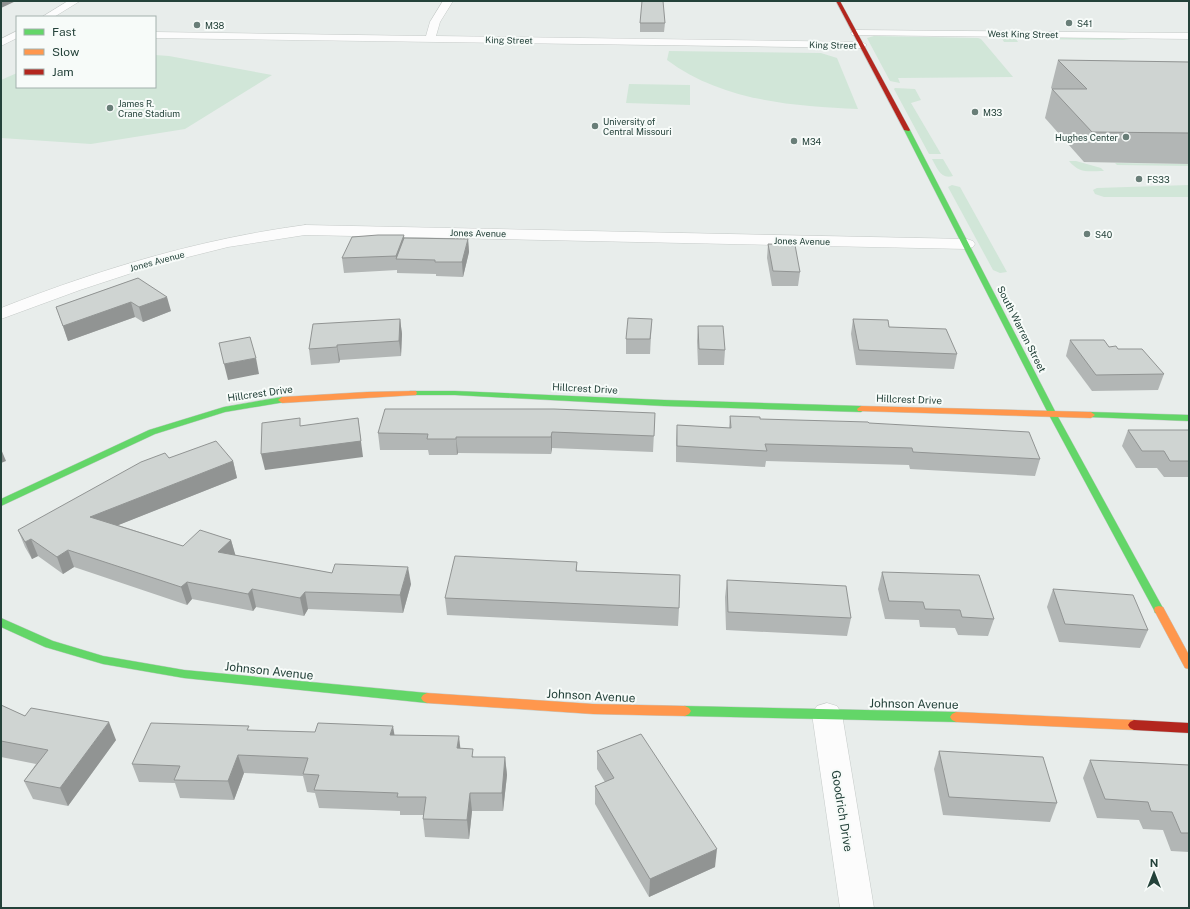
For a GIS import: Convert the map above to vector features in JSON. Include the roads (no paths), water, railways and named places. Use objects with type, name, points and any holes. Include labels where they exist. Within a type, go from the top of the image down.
[{"type":"street","points":[[49,16],[75,1]]},
{"type":"street","points":[[430,39],[435,22],[448,1]]},
{"type":"street","name":"South Warren Street","points":[[838,1],[967,244],[1053,415],[1189,665]]},
{"type":"street","points":[[1,33],[16,34]]},
{"type":"street","name":"West King Street","points":[[856,33],[1189,36]]},
{"type":"street","points":[[1,43],[16,35]]},
{"type":"street","name":"King Street","points":[[156,35],[862,45]]},
{"type":"street","name":"Jones Avenue","points":[[1,314],[110,273],[233,241],[274,233],[305,230],[967,244]]},
{"type":"street","name":"Hillcrest Drive","points":[[1,503],[152,432],[224,410],[278,400],[367,394],[455,393],[672,403],[1189,418]]},
{"type":"street","name":"Johnson Avenue","points":[[1,622],[49,644],[104,660],[184,674],[386,695],[593,709],[960,717],[1189,728]]},
{"type":"street","name":"Goodrich Drive","points":[[827,714],[857,908]]},
{"type":"place","name":"S41","points":[[1069,23]]},
{"type":"place","name":"M38","points":[[197,25]]},
{"type":"place","name":"James R. Crane Stadium","points":[[110,108]]},
{"type":"place","name":"M33","points":[[975,112]]},
{"type":"place","name":"University of Central Missouri","points":[[595,126]]},
{"type":"place","name":"Hughes Center","points":[[1126,137]]},
{"type":"place","name":"M34","points":[[794,141]]},
{"type":"place","name":"FS33","points":[[1139,179]]},
{"type":"place","name":"S40","points":[[1087,234]]}]
